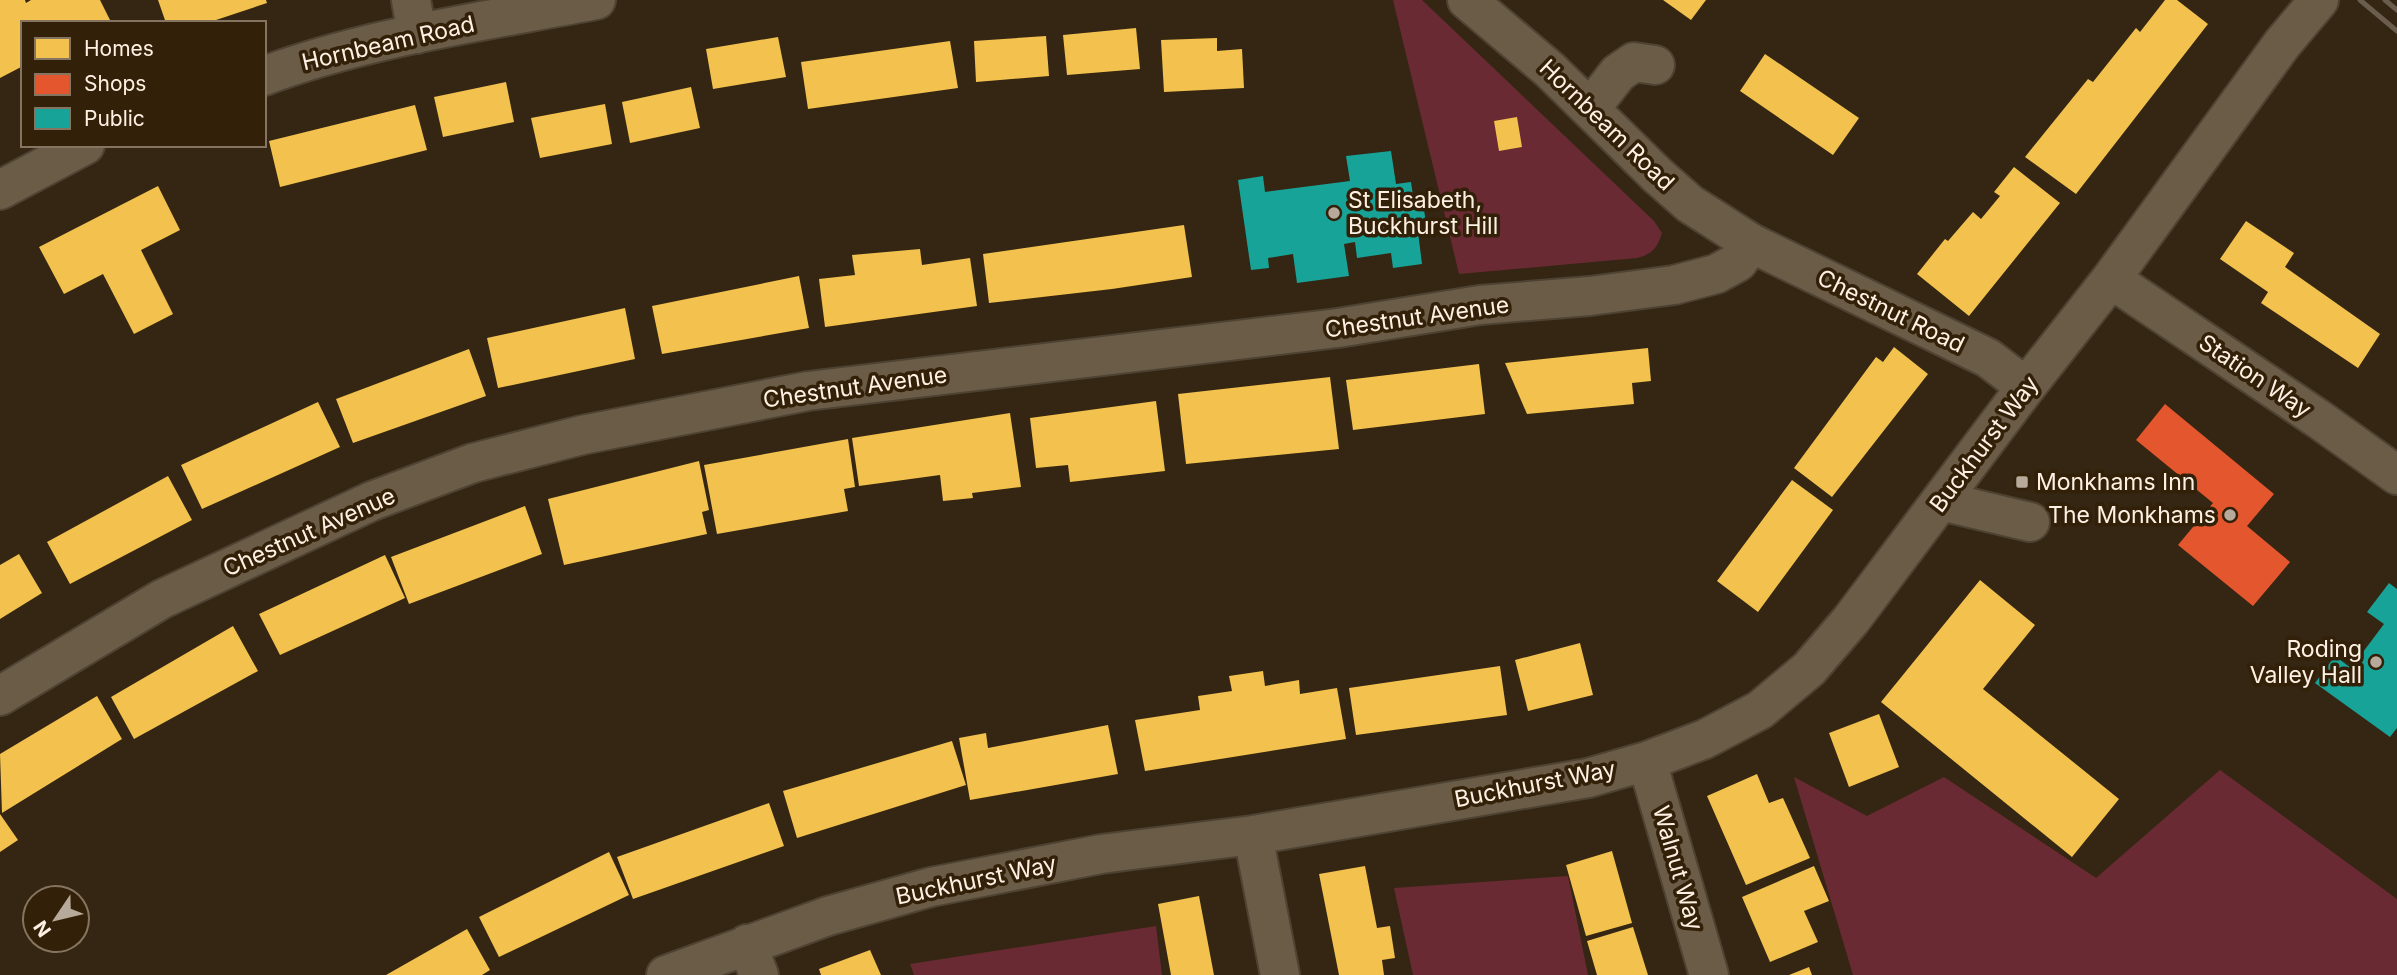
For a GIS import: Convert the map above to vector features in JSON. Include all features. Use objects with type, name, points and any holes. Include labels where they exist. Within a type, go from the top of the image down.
[{"type":"street","name":"Hornbeam Road","points":[[266,75],[414,17],[596,0]]},
{"type":"street","name":"Buckhurst Way","points":[[666,975],[753,960],[828,916],[931,887],[1101,854],[1253,835],[1588,778],[1647,761],[1705,739],[1760,710],[1810,669],[1851,620],[2026,387],[2111,279],[2281,44],[2319,0]]},
{"type":"street","name":"Hornbeam Road","points":[[1469,1],[1550,69],[1690,204],[1751,243]]},
{"type":"street","points":[[1590,109],[1618,73],[1634,62],[1655,65]]},
{"type":"street","points":[[0,190],[81,147]]},
{"type":"street","name":"Chestnut Road","points":[[1751,243],[1987,358],[2026,387]]},
{"type":"street","name":"Chestnut Avenue","points":[[0,696],[162,599],[373,501],[473,463],[582,435],[808,391],[1338,328],[1480,305],[1590,296],[1674,285],[1716,274],[1738,262],[1751,243]]},
{"type":"street","name":"Station Way","points":[[2111,279],[2397,475]]},
{"type":"street","points":[[1941,501],[2030,522]]},
{"type":"street","name":"Walnut Way","points":[[1647,761],[1709,975]]},
{"type":"street","points":[[1253,835],[1280,975]]},
{"type":"shaded area","points":[[1393,0],[1422,0],[1654,221],[1662,233],[1654,250],[1637,258],[1459,274]]},
{"type":"shaded area","points":[[2220,770],[2397,899],[2397,975],[1853,975],[1794,777],[1867,816],[1944,777],[2096,878]]},
{"type":"shaded area","points":[[1568,876],[1588,975],[1413,975],[1394,888]]},
{"type":"shaded area","points":[[1156,926],[1162,975],[914,975],[910,964]]},
{"type":"building: Homes","points":[[0,0],[25,0],[26,3],[31,0],[100,0],[110,21],[21,21],[21,67],[0,78]]},
{"type":"building: Homes","points":[[158,0],[266,0],[267,3],[213,21],[165,21]]},
{"type":"building: Homes","points":[[1663,0],[1706,0],[1691,20]]},
{"type":"building: Homes","points":[[2165,0],[2177,0],[2208,24],[2076,194],[2025,157],[2088,79],[2093,82],[2136,28],[2140,32]]},
{"type":"building: Homes","points":[[1136,28],[1140,69],[1067,75],[1063,35]]},
{"type":"building: Homes","points":[[1046,36],[1049,76],[976,82],[974,41]]},
{"type":"building: Homes","points":[[778,37],[786,77],[713,89],[706,49]]},
{"type":"building: Homes","points":[[1217,38],[1217,51],[1242,49],[1244,88],[1164,92],[1161,40]]},
{"type":"building: Homes","points":[[950,41],[958,88],[808,109],[801,62]]},
{"type":"building: Homes","points":[[1765,54],[1859,118],[1833,155],[1740,91]]},
{"type":"building: Homes","points":[[506,82],[514,122],[443,137],[434,97]]},
{"type":"building: Homes","points":[[691,87],[700,128],[630,143],[622,102]]},
{"type":"building: Homes","points":[[605,104],[612,144],[540,158],[531,118]]},
{"type":"building: Homes","points":[[415,105],[427,150],[280,187],[269,141]]},
{"type":"building: Homes","points":[[1517,117],[1522,147],[1499,151],[1494,121]]},
{"type":"building: Homes","points":[[2014,167],[2060,203],[1969,316],[1917,274],[1945,239],[1948,241],[1973,212],[1981,219],[2000,196],[1994,192]]},
{"type":"building: Homes","points":[[158,186],[180,230],[141,250],[173,314],[134,334],[103,274],[64,294],[39,247]]},
{"type":"building: Homes","points":[[2246,221],[2294,253],[2285,267],[2380,334],[2358,368],[2261,303],[2268,292],[2220,259]]},
{"type":"building: Homes","points":[[1184,225],[1192,277],[989,303],[983,254]]},
{"type":"building: Homes","points":[[920,249],[922,265],[970,258],[977,306],[825,327],[819,279],[855,275],[852,255]]},
{"type":"building: Homes","points":[[799,276],[809,328],[662,354],[652,306]]},
{"type":"building: Homes","points":[[625,308],[635,359],[498,388],[487,338]]},
{"type":"building: Homes","points":[[1894,347],[1928,374],[1832,497],[1794,468],[1876,357],[1883,362]]},
{"type":"building: Homes","points":[[1648,348],[1651,381],[1632,383],[1634,404],[1527,414],[1505,363]]},
{"type":"building: Homes","points":[[469,349],[486,396],[353,443],[336,399]]},
{"type":"building: Homes","points":[[1479,364],[1485,414],[1353,430],[1346,380]]},
{"type":"building: Homes","points":[[1330,377],[1339,449],[1186,464],[1178,394]]},
{"type":"building: Homes","points":[[1156,401],[1165,471],[1070,482],[1068,465],[1036,468],[1030,418]]},
{"type":"building: Homes","points":[[318,402],[340,447],[202,509],[181,465]]},
{"type":"building: Homes","points":[[1010,413],[1021,487],[972,493],[973,498],[943,501],[940,475],[859,486],[852,438]]},
{"type":"building: Homes","points":[[848,439],[855,487],[844,489],[848,511],[717,534],[704,465]]},
{"type":"building: Homes","points":[[699,461],[709,510],[702,512],[707,534],[564,565],[548,499]]},
{"type":"building: Homes","points":[[168,476],[192,520],[70,584],[47,542]]},
{"type":"building: Homes","points":[[1792,480],[1833,510],[1758,612],[1717,581]]},
{"type":"building: Homes","points":[[525,506],[542,554],[409,604],[391,557]]},
{"type":"building: Homes","points":[[19,554],[42,593],[0,619],[0,565]]},
{"type":"building: Homes","points":[[385,555],[405,598],[280,655],[259,614]]},
{"type":"building: Homes","points":[[1980,580],[2035,625],[1983,689],[2119,799],[2072,857],[1881,702]]},
{"type":"building: Homes","points":[[233,626],[258,671],[134,739],[111,697]]},
{"type":"building: Homes","points":[[1580,643],[1593,695],[1528,711],[1515,660]]},
{"type":"building: Homes","points":[[1500,666],[1507,715],[1356,735],[1349,688]]},
{"type":"building: Homes","points":[[1263,671],[1265,686],[1299,680],[1300,694],[1337,688],[1346,739],[1145,771],[1135,720],[1200,710],[1198,696],[1232,691],[1229,676]]},
{"type":"building: Homes","points":[[97,696],[122,739],[2,813],[0,754]]},
{"type":"building: Homes","points":[[1879,714],[1899,767],[1849,787],[1829,733]]},
{"type":"building: Homes","points":[[1108,725],[1118,774],[970,800],[959,738],[986,733],[988,748]]},
{"type":"building: Homes","points":[[952,741],[966,785],[797,838],[783,791]]},
{"type":"building: Homes","points":[[1757,774],[1769,803],[1783,798],[1810,858],[1746,885],[1707,796]]},
{"type":"building: Homes","points":[[769,803],[784,846],[633,899],[617,857]]},
{"type":"building: Homes","points":[[0,814],[18,840],[0,852]]},
{"type":"building: Homes","points":[[1612,851],[1632,923],[1586,936],[1566,865]]},
{"type":"building: Homes","points":[[609,852],[629,895],[499,957],[479,917]]},
{"type":"building: Homes","points":[[1365,866],[1377,928],[1390,926],[1395,958],[1382,960],[1384,975],[1339,975],[1319,874]]},
{"type":"building: Homes","points":[[1814,866],[1829,901],[1804,911],[1818,942],[1770,962],[1742,897]]},
{"type":"building: Homes","points":[[1199,896],[1214,975],[1171,975],[1158,904]]},
{"type":"building: Homes","points":[[1633,927],[1648,975],[1597,975],[1587,941]]},
{"type":"building: Homes","points":[[467,929],[490,970],[482,975],[386,975]]},
{"type":"building: Homes","points":[[870,950],[881,975],[821,975],[819,969]]},
{"type":"building: Homes","points":[[1809,967],[1812,975],[1789,975]]},
{"type":"building: Shops","name":"The Monkhams","points":[[2165,404],[2274,494],[2247,526],[2290,562],[2253,606],[2178,545],[2213,503],[2136,440]]},
{"type":"building: Public","name":"St Elisabeth, Buckhurst Hill","points":[[1391,151],[1396,184],[1411,182],[1413,196],[1422,195],[1427,231],[1418,232],[1422,264],[1393,268],[1391,253],[1357,258],[1355,242],[1344,244],[1349,276],[1297,283],[1293,254],[1268,258],[1269,268],[1251,270],[1238,180],[1263,176],[1265,192],[1350,181],[1346,156]]},
{"type":"building: Public","name":"Roding Valley Hall","points":[[2389,583],[2397,589],[2397,728],[2390,737],[2315,683],[2335,656],[2351,668],[2384,624],[2367,612]]},
{"type":"railway","points":[[2360,0],[2397,31]]},
{"type":"railway","points":[[2385,0],[2397,10]]},
{"type":"place","name":"St Elisabeth, Buckhurst Hill","points":[[1334,213]]},
{"type":"place","name":"Monkhams Inn","points":[[2022,482]]},
{"type":"place","name":"The Monkhams","points":[[2230,515]]},
{"type":"place","name":"Roding Valley Hall","points":[[2376,662]]}]
